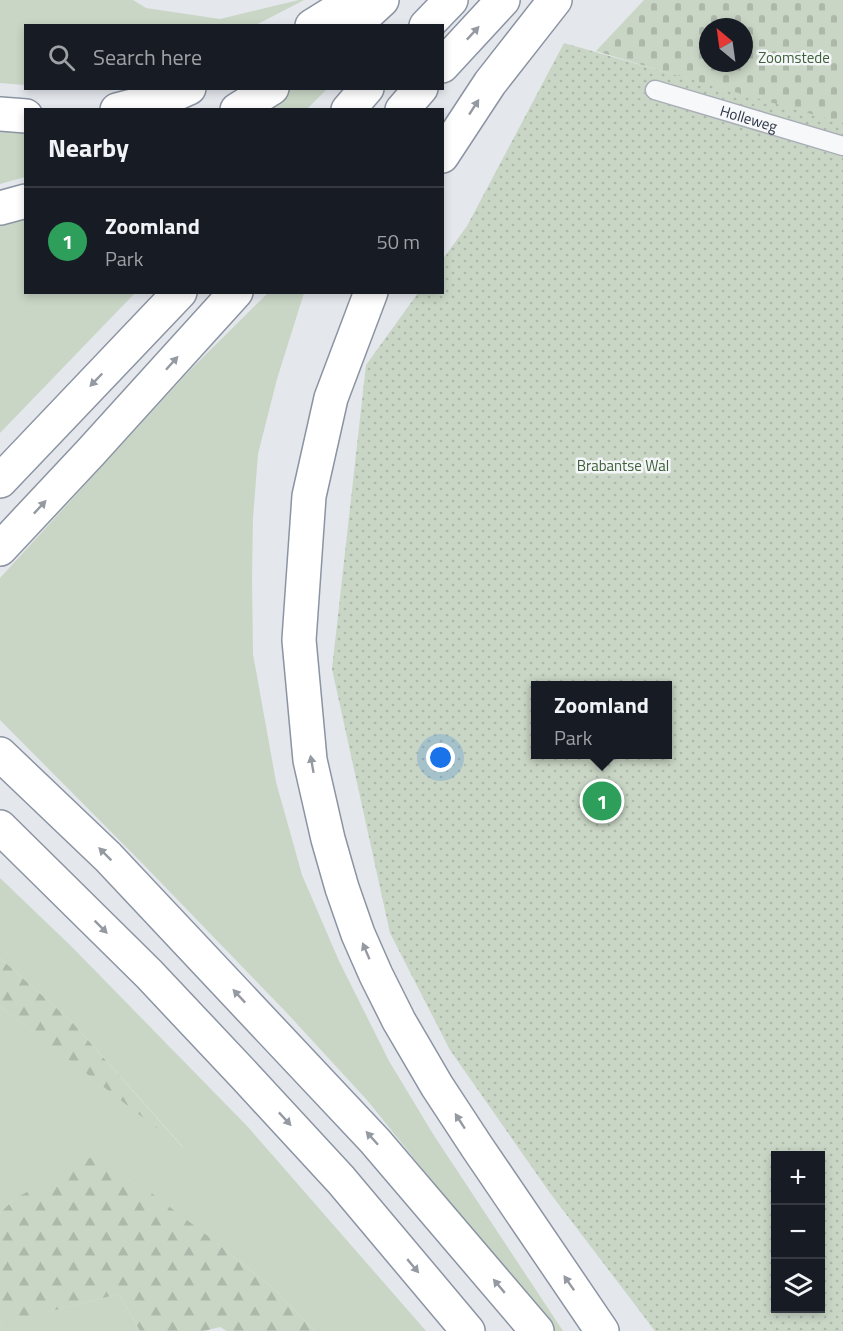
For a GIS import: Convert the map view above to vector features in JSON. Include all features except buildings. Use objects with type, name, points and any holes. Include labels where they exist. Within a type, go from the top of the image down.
[{"type":"highway","points":[[315,24],[354,0]]},
{"type":"highway","points":[[356,24],[382,0]]},
{"type":"highway","points":[[428,24],[451,0]]},
{"type":"highway","points":[[444,64],[503,0]]},
{"type":"highway","points":[[444,153],[490,83],[555,0]]},
{"type":"highway","points":[[125,108],[171,96],[184,90]]},
{"type":"highway","points":[[240,108],[269,90]]},
{"type":"highway","points":[[350,108],[365,90]]},
{"type":"highway","points":[[404,108],[420,90]]},
{"type":"highway","points":[[0,114],[24,116]]},
{"type":"highway","points":[[0,208],[24,202]]},
{"type":"highway","points":[[0,481],[178,294]]},
{"type":"highway","points":[[0,549],[234,294]]},
{"type":"highway","points":[[370,294],[331,398],[309,496],[299,640],[310,760],[342,888],[358,934],[399,1021],[477,1148],[602,1331]]},
{"type":"highway","points":[[0,754],[108,857],[375,1141],[537,1331]]},
{"type":"highway","points":[[0,827],[149,974],[245,1076],[341,1180],[468,1331]]},
{"type":"street","name":"Holleweg","points":[[654,90],[843,146]]},
{"type":"green space","points":[[0,0],[133,0],[146,8],[220,19],[304,0],[258,24],[24,24],[24,85],[0,83]]},
{"type":"green space","name":"Zoomstede","points":[[644,0],[843,0],[843,126],[596,51]]},
{"type":"green space","name":"Brabantse Wal","points":[[564,43],[843,123],[843,1331],[655,1331],[550,1193],[450,1050],[390,933],[332,669],[366,365],[417,294],[444,294],[444,258],[467,226]]},
{"type":"green space","points":[[289,90],[326,90],[308,108],[260,108]]},
{"type":"green space","points":[[0,125],[24,127],[24,177],[0,184]]},
{"type":"green space","points":[[24,217],[24,294],[134,294],[0,433],[0,225]]},
{"type":"green space","points":[[267,294],[304,294],[277,379],[258,454],[253,518],[253,654],[276,782],[302,875],[339,961],[389,1061],[433,1134],[563,1331],[553,1331],[367,1100],[286,1012],[0,720],[0,578],[191,369]]},
{"type":"green space","points":[[0,878],[72,947],[248,1127],[426,1331],[315,1331],[274,1289],[217,1243],[14,1199],[0,1213],[0,1006],[184,1148],[71,1021],[0,958]]},
{"type":"green space","points":[[0,958],[71,1021],[187,1152],[0,1006]]},
{"type":"green space","points":[[99,1153],[274,1289],[315,1331],[227,1331],[220,1327],[204,1331],[140,1331],[119,1294],[0,1324],[0,1213],[14,1199]]},
{"type":"green space","points":[[119,1294],[140,1331],[0,1331],[2,1323]]},
{"type":"place","name":"Zoomland","points":[[602,801]]}]
